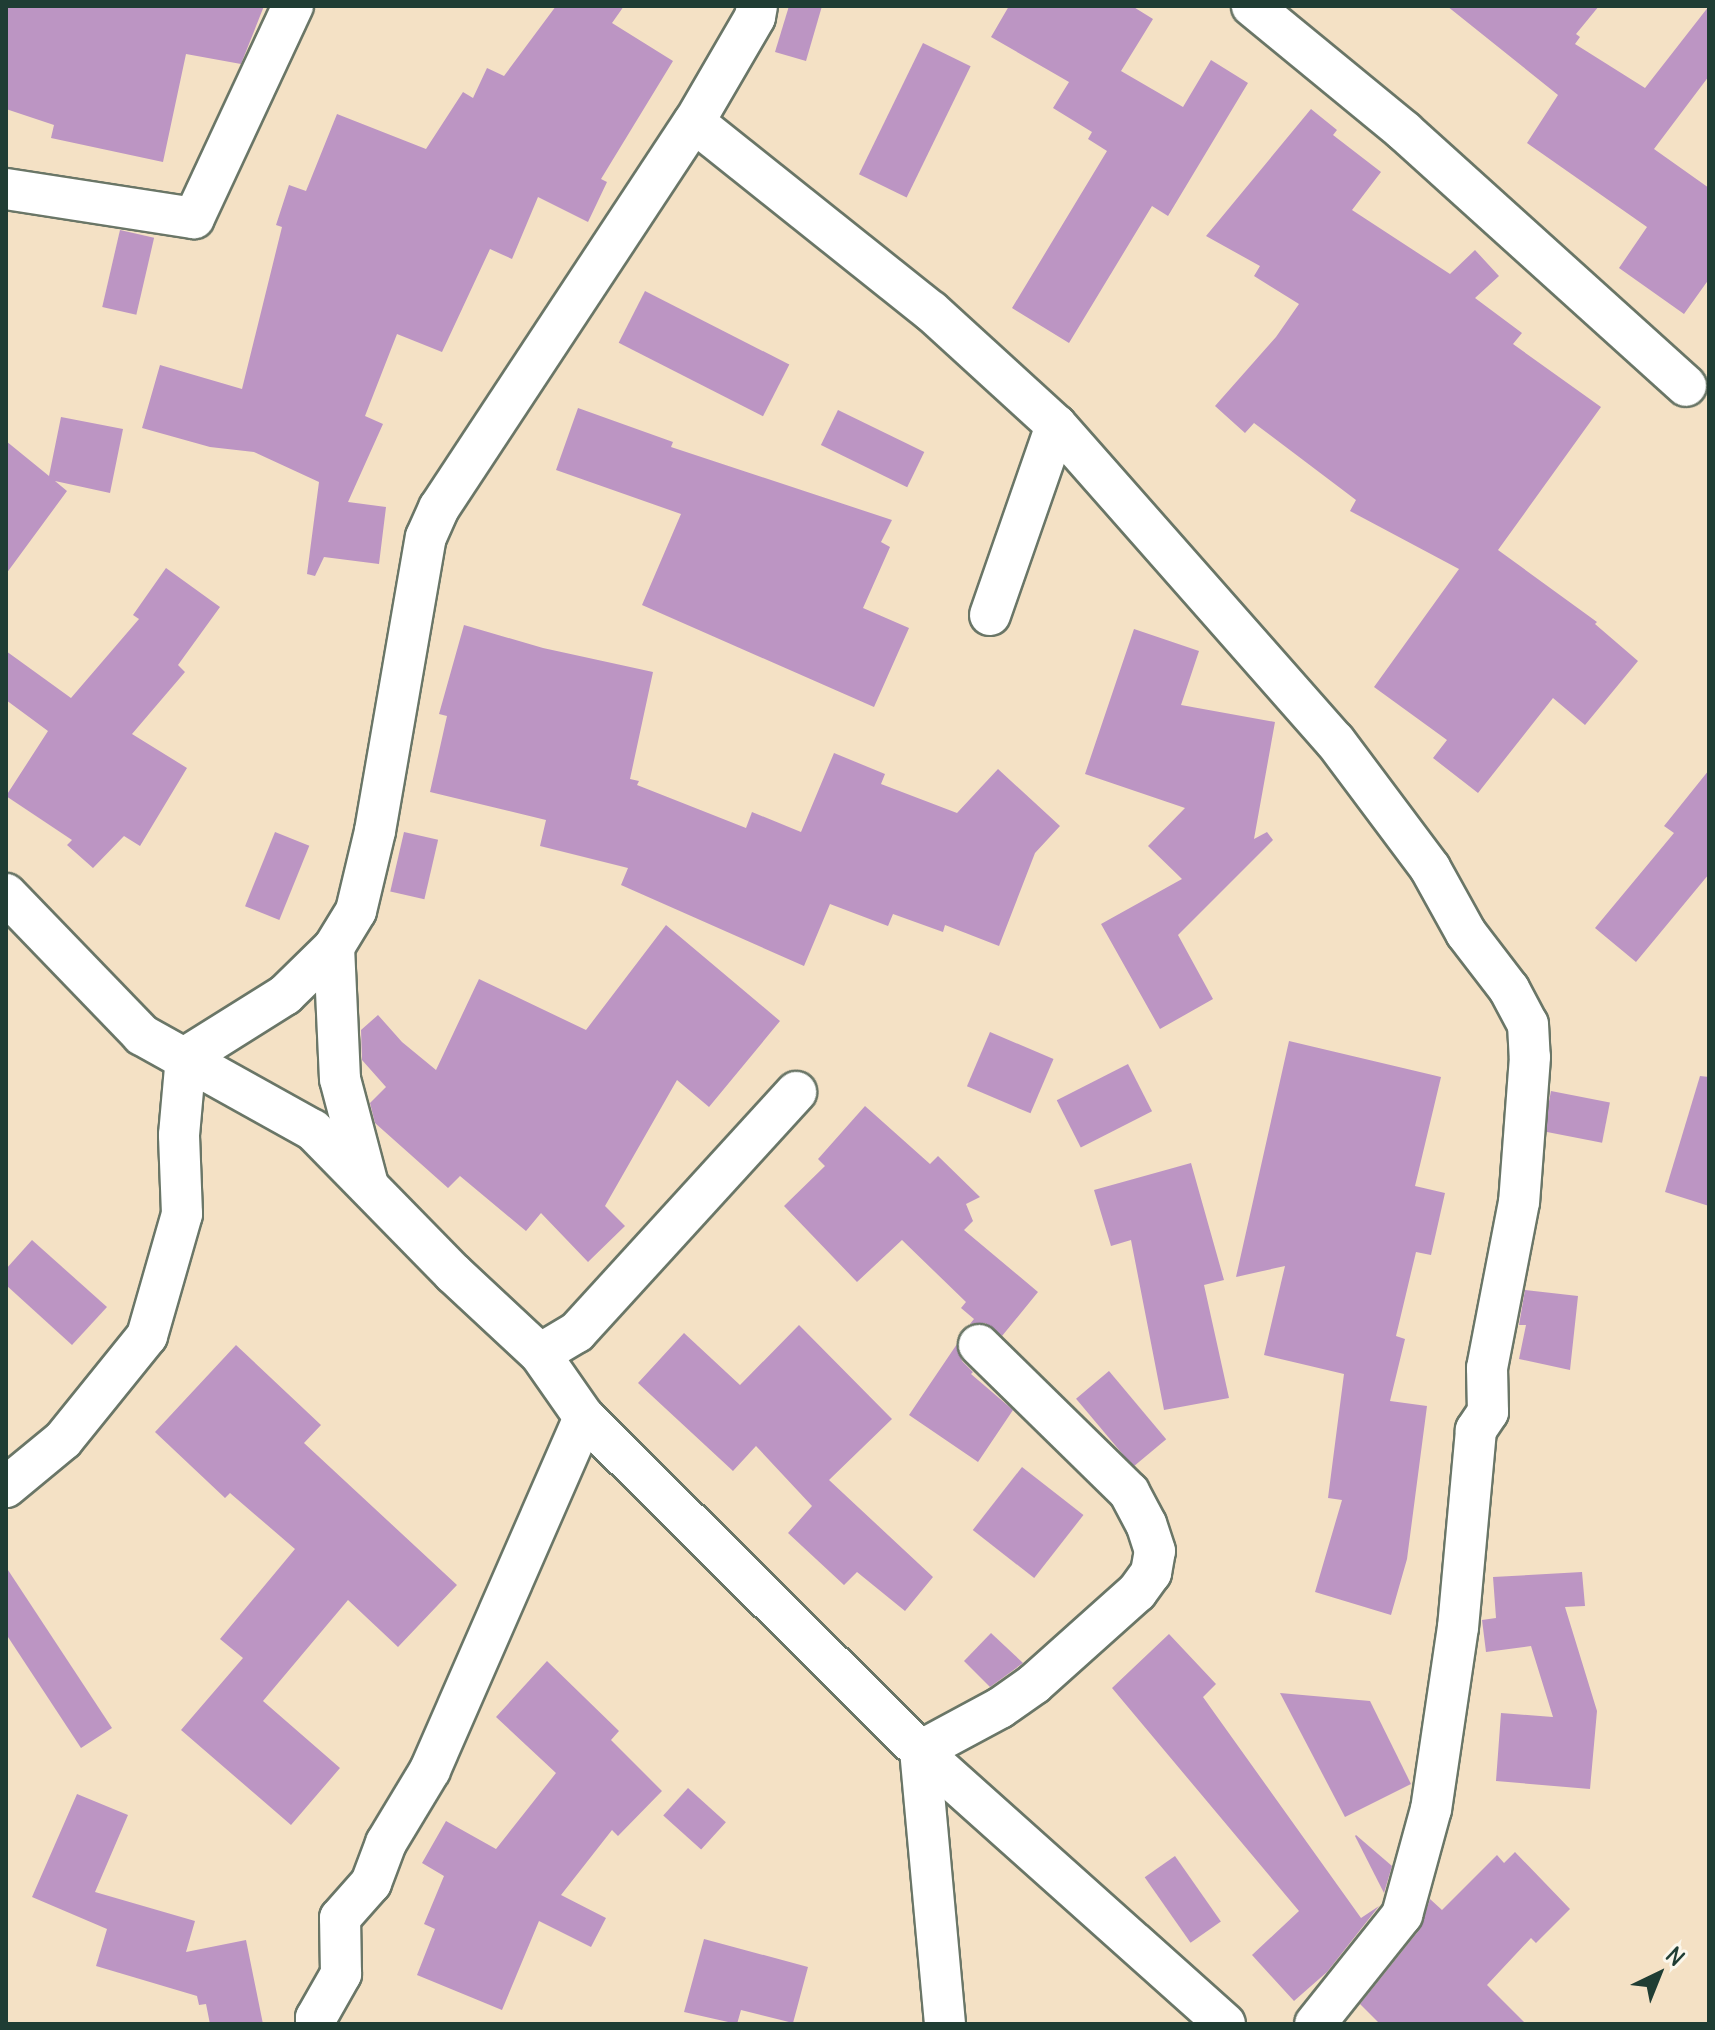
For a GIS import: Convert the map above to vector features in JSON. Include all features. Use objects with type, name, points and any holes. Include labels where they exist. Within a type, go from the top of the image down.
[{"type":"street","points":[[6,189],[194,218],[293,6]]},
{"type":"street","points":[[186,1057],[285,995],[334,947],[356,911],[375,831],[426,537],[439,508],[694,122],[755,17],[757,6]]},
{"type":"street","points":[[1252,6],[1404,131],[1686,386]]},
{"type":"street","points":[[694,122],[931,311],[1056,425],[1335,741],[1430,868],[1466,933],[1509,989],[1528,1024],[1530,1057],[1519,1202],[1487,1368],[1488,1412],[1476,1430],[1458,1627],[1431,1809],[1402,1915],[1315,2024]]},
{"type":"street","points":[[990,615],[1056,425]]},
{"type":"street","points":[[6,894],[142,1035],[313,1130],[453,1273],[540,1354],[584,1417],[920,1751],[1225,2024]]},
{"type":"street","points":[[334,947],[340,1079],[368,1185]]},
{"type":"street","points":[[6,1487],[63,1440],[147,1336],[182,1214],[179,1135],[186,1057]]},
{"type":"street","points":[[540,1354],[577,1332],[796,1092]]},
{"type":"street","points":[[920,1751],[1000,1708],[1034,1684],[1137,1592],[1151,1573],[1155,1551],[1146,1524],[1129,1492],[979,1345]]},
{"type":"street","points":[[316,2024],[316,2018],[341,1974],[340,1918],[371,1883],[386,1843],[430,1770],[584,1417]]},
{"type":"street","points":[[920,1751],[945,2024]]},
{"type":"street","points":[[1176,1983],[1245,2024]]},
{"type":"building","points":[[6,6],[264,6],[241,64],[186,54],[163,162],[51,138],[54,125],[6,109]]},
{"type":"building","points":[[556,6],[624,6],[612,23],[673,61],[601,179],[607,182],[588,222],[538,197],[512,259],[490,249],[442,352],[397,334],[365,416],[383,424],[348,502],[386,507],[379,564],[324,557],[315,576],[307,574],[319,482],[254,452],[210,447],[142,428],[160,365],[242,389],[282,227],[276,225],[289,185],[306,191],[337,114],[426,149],[463,92],[473,98],[487,68],[504,76]]},
{"type":"building","points":[[789,6],[822,6],[806,61],[775,52]]},
{"type":"building","points":[[1009,6],[1132,6],[1153,19],[1121,71],[1183,107],[1211,60],[1248,83],[1168,216],[1152,206],[1069,343],[1012,308],[1107,151],[1088,139],[1092,132],[1053,108],[1069,82],[991,37]]},
{"type":"building","points":[[1447,6],[1599,6],[1576,34],[1580,37],[1575,44],[1645,88],[1709,6],[1709,76],[1654,149],[1709,188],[1709,279],[1684,314],[1619,268],[1647,227],[1527,143],[1558,95]]},
{"type":"building","points":[[923,43],[971,66],[907,197],[859,174]]},
{"type":"building","points":[[1311,109],[1337,130],[1333,135],[1381,172],[1352,210],[1450,274],[1475,250],[1499,276],[1475,298],[1522,333],[1513,344],[1601,407],[1498,550],[1597,622],[1595,624],[1638,661],[1585,725],[1553,698],[1478,793],[1433,758],[1447,740],[1374,687],[1459,569],[1350,511],[1356,500],[1254,423],[1245,433],[1215,406],[1276,337],[1299,304],[1254,276],[1260,266],[1206,236]]},
{"type":"building","points":[[120,230],[154,238],[136,315],[102,307]]},
{"type":"building","points":[[645,291],[789,365],[763,416],[619,343]]},
{"type":"building","points":[[578,408],[673,442],[671,447],[892,520],[881,542],[890,547],[863,608],[909,628],[874,707],[642,605],[681,514],[556,470]]},
{"type":"building","points":[[838,410],[924,452],[907,487],[821,445]]},
{"type":"building","points":[[61,417],[123,429],[110,493],[55,481],[67,491],[6,574],[6,441],[49,476]]},
{"type":"building","points":[[166,568],[220,607],[178,665],[185,672],[132,734],[187,768],[140,846],[124,836],[93,868],[67,845],[72,840],[6,796],[48,731],[6,700],[6,651],[71,698],[139,619],[133,615]]},
{"type":"building","points":[[464,625],[543,648],[653,672],[630,779],[639,781],[637,785],[746,828],[752,812],[801,832],[834,753],[885,774],[881,784],[957,813],[998,769],[1060,826],[1035,853],[999,946],[945,925],[943,932],[893,914],[888,926],[830,904],[804,966],[621,885],[628,868],[540,846],[546,820],[430,792],[447,716],[439,714]]},
{"type":"building","points":[[1134,629],[1199,651],[1181,705],[1275,722],[1254,839],[1267,832],[1273,840],[1178,935],[1213,999],[1160,1029],[1101,924],[1182,879],[1148,846],[1185,808],[1085,774]]},
{"type":"building","points":[[1709,770],[1709,874],[1636,962],[1595,928],[1674,833],[1664,826]]},
{"type":"building","points":[[275,832],[309,846],[279,920],[245,906]]},
{"type":"building","points":[[404,832],[438,840],[424,899],[390,891]]},
{"type":"building","points":[[666,925],[780,1021],[709,1107],[677,1080],[605,1206],[625,1226],[588,1262],[541,1213],[526,1231],[460,1176],[448,1188],[375,1123],[370,1103],[386,1087],[362,1060],[361,1030],[378,1015],[402,1042],[436,1070],[479,979],[586,1030]]},
{"type":"building","points":[[990,1032],[1054,1059],[1030,1113],[967,1086]]},
{"type":"building","points":[[1289,1041],[1441,1077],[1415,1186],[1445,1193],[1431,1255],[1416,1252],[1396,1336],[1405,1339],[1390,1401],[1427,1406],[1407,1559],[1391,1615],[1315,1592],[1342,1500],[1328,1498],[1344,1374],[1264,1355],[1285,1266],[1236,1277]]},
{"type":"building","points":[[1128,1064],[1152,1111],[1081,1148],[1057,1100]]},
{"type":"building","points":[[1700,1076],[1709,1077],[1709,1206],[1665,1192]]},
{"type":"building","points":[[1551,1091],[1610,1102],[1602,1143],[1543,1131]]},
{"type":"building","points":[[865,1106],[930,1164],[938,1156],[980,1197],[966,1204],[973,1221],[964,1230],[1038,1292],[1002,1336],[985,1323],[970,1324],[974,1319],[961,1308],[966,1302],[902,1240],[857,1282],[784,1206],[825,1166],[818,1159]]},
{"type":"building","points":[[1191,1163],[1224,1280],[1204,1285],[1229,1398],[1164,1410],[1131,1240],[1111,1246],[1094,1190]]},
{"type":"building","points":[[32,1240],[107,1307],[72,1345],[6,1285],[6,1269]]},
{"type":"building","points":[[1525,1290],[1578,1296],[1570,1370],[1519,1359],[1526,1325],[1519,1325]]},
{"type":"building","points":[[799,1325],[892,1419],[829,1480],[933,1577],[905,1611],[857,1572],[844,1585],[788,1533],[812,1506],[756,1446],[733,1471],[638,1383],[684,1333],[740,1385]]},
{"type":"building","points":[[957,1344],[962,1361],[973,1372],[971,1374],[1013,1410],[978,1462],[909,1415]]},
{"type":"building","points":[[236,1345],[321,1425],[304,1443],[457,1585],[398,1647],[348,1600],[263,1701],[340,1768],[291,1825],[181,1730],[243,1658],[220,1639],[295,1549],[230,1493],[225,1498],[155,1432]]},
{"type":"building","points":[[1109,1371],[1166,1439],[1133,1467],[1076,1399]]},
{"type":"building","points":[[1022,1467],[1083,1515],[1034,1578],[973,1530]]},
{"type":"building","points":[[6,1567],[112,1728],[81,1748],[6,1634]]},
{"type":"building","points":[[1582,1572],[1585,1606],[1565,1607],[1597,1711],[1590,1789],[1496,1781],[1501,1713],[1553,1717],[1531,1646],[1486,1652],[1482,1620],[1496,1618],[1493,1577]]},
{"type":"building","points":[[991,1633],[1023,1663],[990,1687],[964,1661]]},
{"type":"building","points":[[1169,1634],[1216,1684],[1203,1697],[1361,1918],[1379,1906],[1327,1972],[1294,2001],[1252,1955],[1299,1911],[1112,1688]]},
{"type":"building","points":[[547,1661],[619,1731],[611,1740],[662,1791],[618,1836],[612,1830],[561,1895],[606,1918],[591,1947],[539,1921],[502,2010],[417,1975],[435,1929],[424,1924],[444,1876],[422,1863],[446,1821],[496,1849],[556,1773],[496,1717]]},
{"type":"building","points":[[1280,1693],[1370,1701],[1411,1784],[1345,1817]]},
{"type":"building","points":[[688,1788],[726,1822],[701,1850],[663,1815]]},
{"type":"building","points":[[77,1794],[128,1815],[95,1892],[195,1921],[186,1952],[246,1940],[263,2024],[210,2024],[206,2004],[199,2005],[197,1996],[96,1966],[107,1929],[32,1897]]},
{"type":"building","points":[[1355,1836],[1392,1866],[1384,1893]]},
{"type":"building","points":[[1515,1852],[1570,1909],[1536,1943],[1531,1938],[1487,1985],[1526,2024],[1380,2024],[1360,2004],[1420,1929],[1430,1899],[1442,1910],[1497,1855],[1504,1863]]},
{"type":"building","points":[[1175,1856],[1221,1922],[1191,1943],[1145,1877]]},
{"type":"building","points":[[704,1939],[808,1967],[793,2023],[741,2010],[737,2024],[684,2012]]}]
